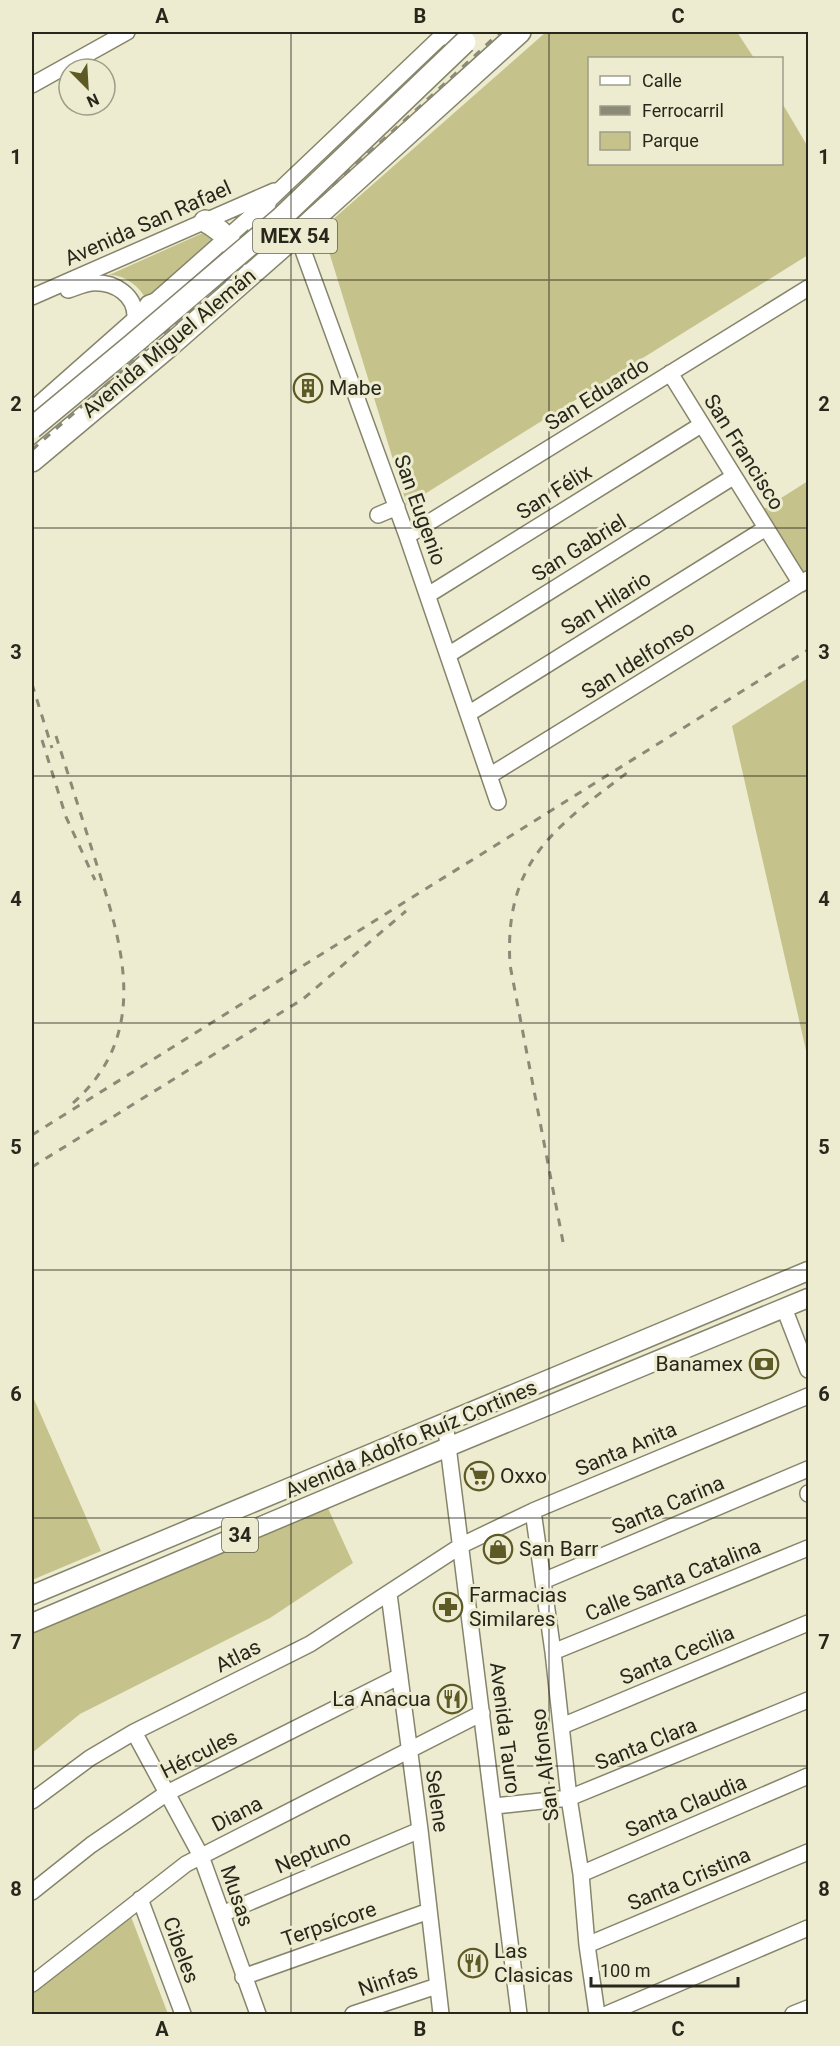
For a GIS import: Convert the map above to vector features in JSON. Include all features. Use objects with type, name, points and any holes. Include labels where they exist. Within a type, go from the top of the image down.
[{"type":"highway","name":"Avenida Miguel Alemán","points":[[32,461],[167,348],[297,234],[520,32]]},
{"type":"highway","name":"Avenida Miguel Alemán","points":[[32,428],[280,219],[455,34]]},
{"type":"highway","points":[[265,204],[257,224],[262,236],[273,242],[297,234]]},
{"type":"highway","points":[[64,433],[87,406],[206,300],[234,269],[235,254],[228,238],[217,227],[205,221]]},
{"type":"highway","points":[[142,313],[168,300],[178,300],[185,309],[183,320]]},
{"type":"main road","name":"Avenida Adolfo Ruíz Cortines","points":[[32,1595],[808,1271]]},
{"type":"main road","name":"Avenida Adolfo Ruíz Cortines","points":[[32,1623],[808,1298]]},
{"type":"street","points":[[32,85],[127,32]]},
{"type":"street","name":"Avenida Miguel Alemán","points":[[32,410],[455,34]]},
{"type":"street","name":"Avenida San Rafael","points":[[32,297],[282,188]]},
{"type":"street","name":"San Eugenio","points":[[297,234],[428,594],[498,802]]},
{"type":"street","name":"Avenida San Rafael","points":[[32,305],[87,284],[109,285],[124,293],[132,301],[135,311],[142,313]]},
{"type":"street","name":"San Eduardo","points":[[407,536],[808,288]]},
{"type":"street","name":"San Francisco","points":[[670,373],[733,477],[805,582]]},
{"type":"street","name":"San Félix","points":[[428,594],[701,425]]},
{"type":"street","name":"San Gabriel","points":[[448,655],[733,477]]},
{"type":"street","points":[[378,515],[397,507]]},
{"type":"street","name":"San Hilario","points":[[468,714],[766,528]]},
{"type":"street","name":"San Idelfonso","points":[[489,776],[805,582]]},
{"type":"street","points":[[784,1308],[808,1370]]},
{"type":"street","name":"Santa Anita","points":[[462,1545],[533,1511],[808,1396]]},
{"type":"street","name":"Avenida Tauro","points":[[446,1422],[519,2014]]},
{"type":"street","name":"Santa Carina","points":[[543,1581],[808,1469]]},
{"type":"street","name":"San Alfonso","points":[[533,1511],[553,1652],[569,1798],[581,1874],[586,1945],[597,2014]]},
{"type":"street","name":"Atlas","points":[[32,1801],[90,1758],[134,1732],[310,1644],[462,1545]]},
{"type":"street","name":"Calle Santa Catalina","points":[[553,1652],[808,1548]]},
{"type":"street","name":"Selene","points":[[389,1594],[441,2014]]},
{"type":"street","name":"Santa Cecilia","points":[[562,1726],[808,1623]]},
{"type":"street","name":"Hércules","points":[[32,1892],[91,1845],[166,1793],[400,1676]]},
{"type":"street","name":"Santa Clara","points":[[495,1806],[569,1798],[808,1700]]},
{"type":"street","name":"Diana","points":[[32,1984],[186,1864],[482,1713]]},
{"type":"street","name":"Musas","points":[[134,1732],[201,1856],[258,2014]]},
{"type":"street","name":"Santa Claudia","points":[[581,1874],[808,1776]]},
{"type":"street","name":"Neptuno","points":[[222,1914],[420,1830]]},
{"type":"street","name":"Santa Cristina","points":[[586,1945],[808,1852]]},
{"type":"street","name":"Cibeles","points":[[140,1899],[183,2014]]},
{"type":"street","name":"Terpsícore","points":[[243,1977],[429,1911]]},
{"type":"street","points":[[607,2014],[808,1928]]},
{"type":"street","name":"Ninfas","points":[[353,2014],[437,1986]]},
{"type":"street","points":[[793,2014],[808,2008]]},
{"type":"green space","points":[[546,32],[737,32],[753,57],[588,57],[588,165],[783,165],[783,105],[808,147],[808,255],[407,505],[322,229]]},
{"type":"green space","points":[[205,232],[220,239],[148,302],[132,283],[121,277],[109,275]]},
{"type":"green space","points":[[808,481],[808,574],[800,573],[762,510]]},
{"type":"green space","points":[[808,678],[808,1059],[732,726]]},
{"type":"green space","points":[[32,1398],[101,1551],[32,1580]]},
{"type":"green space","points":[[327,1506],[353,1563],[270,1618],[80,1714],[32,1753],[32,1631]]},
{"type":"green space","points":[[130,1914],[168,2014],[32,2014],[32,1991]]},
{"type":"railway","points":[[32,450],[327,191],[500,32]]},
{"type":"railway","points":[[32,1135],[808,650]]},
{"type":"railway","points":[[32,684],[52,748]]},
{"type":"railway","points":[[56,736],[114,923],[121,955],[124,987],[122,1017],[114,1047],[98,1076],[73,1103]]},
{"type":"railway","points":[[42,740],[66,817],[95,880]]},
{"type":"railway","points":[[563,1242],[510,965],[510,929],[515,899],[525,874],[539,851],[577,812],[628,772]]},
{"type":"railway","points":[[32,1167],[303,999],[406,911]]},
{"type":"place","name":"Mabe","points":[[308,388]]},
{"type":"place","name":"Banamex","points":[[764,1364]]},
{"type":"place","name":"Oxxo","points":[[479,1476]]},
{"type":"place","name":"San Barr","points":[[498,1549]]},
{"type":"place","name":"Farmacias Similares","points":[[448,1607]]},
{"type":"place","name":"La Anacua","points":[[452,1699]]},
{"type":"place","name":"Las Clasicas","points":[[473,1963]]}]
